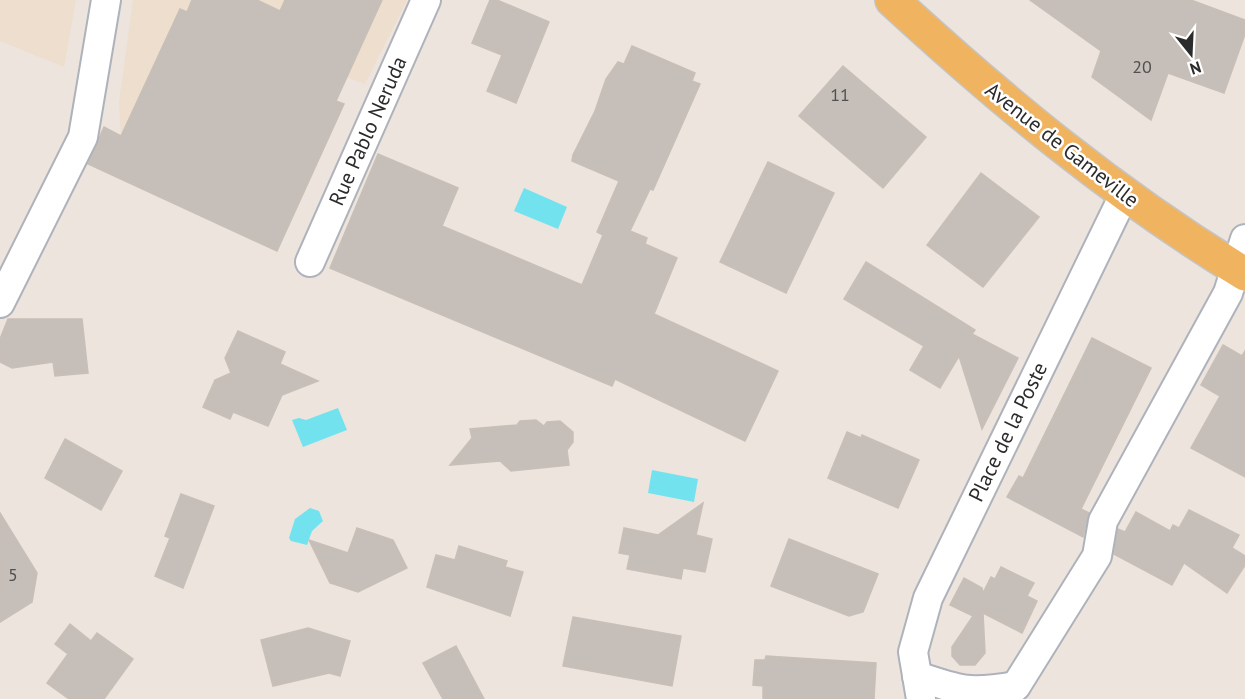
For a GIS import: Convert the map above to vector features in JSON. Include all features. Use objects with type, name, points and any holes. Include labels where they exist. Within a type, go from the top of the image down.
[{"type":"main road","name":"Avenue de Gameville","points":[[892,0],[974,76],[1043,134],[1124,195],[1242,260]]},
{"type":"street","points":[[0,303],[83,137],[106,0]]},
{"type":"street","name":"Rue Pablo Neruda","points":[[310,262],[426,0]]},
{"type":"street","name":"Place de la Poste","points":[[1124,195],[928,597],[912,652],[919,687],[1009,693],[1097,556],[1103,521],[1220,310],[1242,260]]},
{"type":"shaded area","points":[[0,0],[76,0],[64,67],[0,41]]},
{"type":"shaded area","points":[[133,0],[407,0],[365,84],[245,41],[121,136],[119,102]]},
{"type":"water","points":[[524,188],[567,207],[558,229],[514,211]]},
{"type":"water","points":[[338,408],[347,430],[303,447],[292,420],[299,418],[306,420]]},
{"type":"water","points":[[652,470],[698,479],[694,502],[648,493]]},
{"type":"water","points":[[310,508],[319,511],[323,521],[312,531],[307,545],[291,541],[289,538],[295,519]]},
{"type":"building","points":[[192,0],[257,0],[280,11],[285,0],[382,0],[336,101],[344,104],[277,251],[88,164],[104,127],[121,136],[180,9],[187,12]]},
{"type":"building","points":[[490,0],[497,0],[549,22],[516,103],[487,91],[502,55],[472,43]]},
{"type":"building","points":[[1030,0],[1191,0],[1245,20],[1245,34],[1224,93],[1168,73],[1151,120],[1092,77],[1101,51]]},
{"type":"building","points":[[632,46],[695,73],[692,81],[700,84],[653,190],[650,189],[630,231],[647,238],[645,244],[677,258],[654,314],[778,371],[745,441],[615,379],[612,386],[330,268],[378,154],[458,188],[442,226],[582,285],[603,235],[597,232],[619,181],[572,161],[573,155],[595,111],[606,79],[618,62],[624,64]]},
{"type":"building","points":[[843,66],[926,137],[883,188],[799,116]]},
{"type":"building","points":[[768,162],[834,193],[786,293],[720,262]]},
{"type":"building","points":[[981,173],[1039,217],[983,287],[927,245]]},
{"type":"building","points":[[866,262],[975,330],[972,334],[1018,358],[982,429],[959,356],[940,388],[910,370],[924,346],[844,299]]},
{"type":"building","points":[[8,319],[82,319],[88,373],[55,376],[53,362],[12,368],[0,362],[0,339]]},
{"type":"building","points":[[238,331],[285,352],[280,364],[318,381],[282,395],[268,426],[233,412],[230,419],[203,407],[215,380],[231,373],[225,358]]},
{"type":"building","points":[[1092,338],[1151,368],[1081,509],[1089,513],[1083,537],[1007,497],[1019,476],[1023,478]]},
{"type":"building","points":[[1223,345],[1242,356],[1245,351],[1245,477],[1191,448],[1220,396],[1201,385]]},
{"type":"building","points":[[536,420],[544,426],[547,422],[560,421],[573,432],[573,442],[567,450],[569,465],[511,471],[500,461],[450,465],[472,438],[470,429],[517,425],[520,421]]},
{"type":"building","points":[[847,432],[861,438],[862,435],[919,460],[898,508],[828,478]]},
{"type":"building","points":[[65,439],[122,471],[101,510],[45,478]]},
{"type":"building","points":[[181,494],[214,506],[183,588],[155,576],[170,538],[165,536]]},
{"type":"building","points":[[703,503],[696,535],[712,539],[705,572],[683,568],[681,579],[627,569],[630,555],[619,553],[624,528],[658,535]]},
{"type":"building","points":[[1189,510],[1239,535],[1232,548],[1245,556],[1245,565],[1227,593],[1184,563],[1172,585],[1114,554],[1118,529],[1125,532],[1136,512],[1170,531],[1173,525],[1179,528]]},
{"type":"building","points":[[0,513],[37,573],[32,602],[0,622]]},
{"type":"building","points":[[357,528],[393,540],[407,568],[358,592],[330,583],[309,540],[348,553]]},
{"type":"building","points":[[789,539],[878,574],[863,612],[849,616],[771,586]]},
{"type":"building","points":[[459,546],[507,561],[505,567],[523,572],[510,616],[427,587],[436,555],[455,560]]},
{"type":"building","points":[[1001,567],[1034,583],[1027,596],[1037,601],[1022,633],[983,613],[985,653],[975,665],[960,665],[952,656],[952,647],[973,616],[950,605],[964,578],[982,588],[983,593],[991,577],[995,579]]},
{"type":"building","points":[[573,617],[681,636],[672,686],[563,666]]},
{"type":"building","points":[[70,624],[91,641],[97,633],[133,659],[104,699],[69,699],[47,683],[68,654],[55,644]]},
{"type":"building","points":[[308,628],[350,641],[340,676],[329,673],[273,686],[261,640]]},
{"type":"building","points":[[456,646],[484,699],[443,699],[423,663]]},
{"type":"building","points":[[766,656],[876,663],[874,699],[763,699],[763,686],[753,685],[755,660],[765,660]]}]
